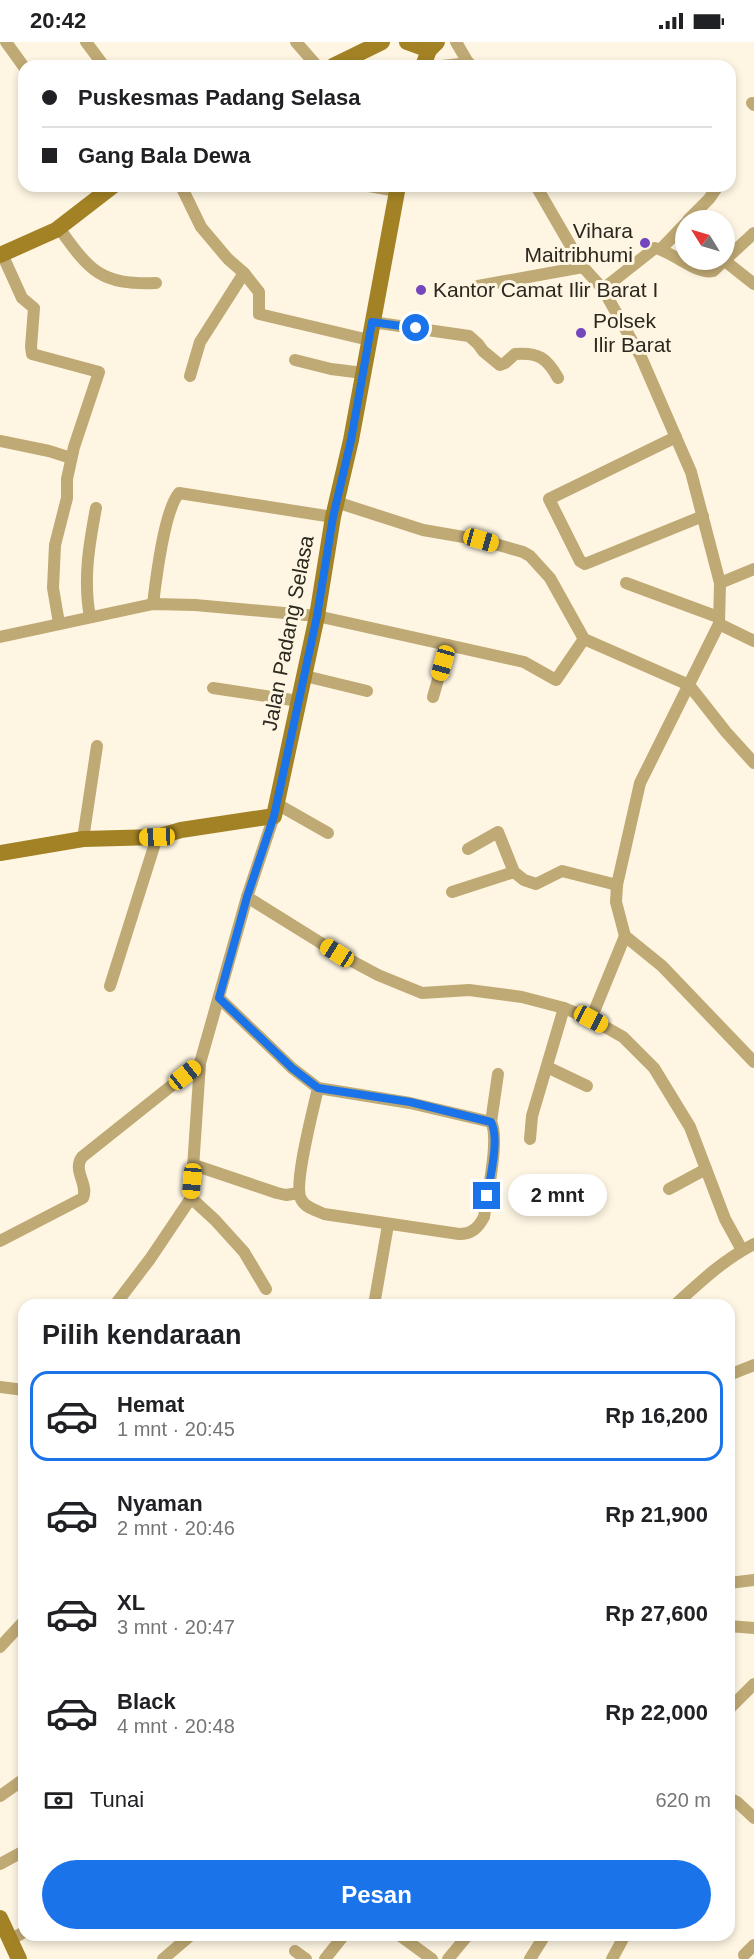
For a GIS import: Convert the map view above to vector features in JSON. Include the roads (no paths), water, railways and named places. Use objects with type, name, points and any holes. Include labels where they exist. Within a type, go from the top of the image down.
[{"type":"street","points":[[6,42],[19,60]]},
{"type":"street","points":[[86,42],[100,60]]},
{"type":"street","points":[[296,42],[312,60]]},
{"type":"street","points":[[346,60],[383,42]]},
{"type":"street","points":[[407,42],[433,46],[426,60]]},
{"type":"street","points":[[456,42],[467,60]]},
{"type":"street","points":[[59,623],[53,588],[55,545],[67,498],[67,479],[71,458],[99,372],[32,354],[34,308],[22,298],[1,254],[58,228],[104,192]]},
{"type":"street","points":[[184,192],[201,227],[259,292],[260,314],[369,340]]},
{"type":"street","name":"Jalan Padang Selasa","points":[[275,810],[317,616],[335,510],[351,440],[397,192]]},
{"type":"street","points":[[539,192],[583,267],[603,289],[641,357],[691,472],[720,583],[719,621],[640,783],[617,885],[616,902],[625,936],[662,966],[754,1062]]},
{"type":"street","points":[[698,210],[714,192]]},
{"type":"street","points":[[58,228],[96,273],[126,282],[156,283]]},
{"type":"street","points":[[735,251],[754,233]]},
{"type":"street","points":[[661,249],[675,234]]},
{"type":"street","points":[[603,289],[650,250],[661,249],[675,257]]},
{"type":"street","points":[[471,291],[478,286],[583,267]]},
{"type":"street","points":[[735,269],[754,284]]},
{"type":"street","points":[[190,376],[200,342],[244,273]]},
{"type":"street","points":[[372,322],[469,336],[500,365],[515,354],[543,358],[550,363],[558,378]]},
{"type":"street","points":[[295,360],[331,369],[363,373]]},
{"type":"street","points":[[676,437],[549,499],[580,561],[585,564],[703,516]]},
{"type":"street","points":[[0,441],[71,458]]},
{"type":"street","points":[[153,604],[158,560],[172,506],[179,493],[335,510],[423,530],[481,540],[523,552],[535,561],[550,578],[584,639],[689,685],[754,764]]},
{"type":"street","points":[[90,617],[86,594],[88,554],[96,508]]},
{"type":"street","points":[[720,583],[754,569]]},
{"type":"street","points":[[626,584],[719,621],[754,641]]},
{"type":"street","points":[[0,637],[153,604],[195,605],[317,616],[524,662],[556,680],[584,639]]},
{"type":"street","points":[[433,697],[448,645]]},
{"type":"street","points":[[305,676],[367,691]]},
{"type":"street","points":[[213,688],[299,701]]},
{"type":"street","points":[[83,839],[97,746]]},
{"type":"street","points":[[120,1299],[191,1198],[200,1063],[247,897],[275,810]]},
{"type":"street","points":[[0,853],[83,839],[157,837],[275,810],[328,833]]},
{"type":"street","points":[[468,849],[498,832],[514,872],[524,880],[536,884],[562,871],[617,885]]},
{"type":"street","points":[[110,986],[157,837]]},
{"type":"street","points":[[452,892],[514,872]]},
{"type":"street","points":[[247,897],[337,953],[378,975],[422,993],[469,990],[522,998],[564,1008],[591,1019],[623,1037],[654,1068],[690,1127],[725,1219],[742,1250]]},
{"type":"street","points":[[591,1019],[625,936]]},
{"type":"street","points":[[219,998],[292,1068],[318,1088],[410,1102],[491,1122]]},
{"type":"street","points":[[530,1139],[532,1116],[564,1008]]},
{"type":"street","points":[[0,1241],[83,1198],[85,1192],[77,1163],[82,1156],[200,1063]]},
{"type":"street","points":[[547,1067],[587,1086]]},
{"type":"street","points":[[318,1088],[298,1184],[301,1200],[307,1207],[324,1214],[388,1225],[468,1234],[480,1225],[484,1217],[493,1156],[494,1127],[491,1122],[498,1074]]},
{"type":"street","points":[[194,1165],[277,1193],[286,1195],[299,1193]]},
{"type":"street","points":[[669,1189],[706,1169]]},
{"type":"street","points":[[191,1198],[244,1252],[266,1289]]},
{"type":"street","points":[[375,1299],[388,1225]]},
{"type":"street","points":[[681,1299],[705,1276],[754,1244]]},
{"type":"street","points":[[689,1292],[691,1299]]},
{"type":"street","points":[[735,1373],[754,1365]]},
{"type":"street","points":[[0,1387],[18,1389]]},
{"type":"street","points":[[735,1582],[754,1580]]},
{"type":"street","points":[[735,1626],[754,1628]]},
{"type":"street","points":[[0,1647],[18,1628]]},
{"type":"street","points":[[735,1703],[754,1684]]},
{"type":"street","points":[[0,1796],[18,1783]]},
{"type":"street","points":[[735,1801],[754,1818]]},
{"type":"street","points":[[0,1864],[18,1854]]},
{"type":"street","points":[[0,1918],[17,1936],[19,1959]]},
{"type":"street","points":[[164,1959],[184,1941]]},
{"type":"street","points":[[325,1959],[339,1941]]},
{"type":"street","points":[[407,1941],[432,1959]]},
{"type":"street","points":[[448,1959],[463,1941]]},
{"type":"street","points":[[530,1959],[541,1941]]},
{"type":"street","points":[[612,1959],[622,1941]]},
{"type":"street","points":[[744,1956],[754,1945]]},
{"type":"place","name":"Vihara Maitribhumi","points":[[645,243]]},
{"type":"place","name":"Kantor Camat Ilir Barat I","points":[[421,290]]},
{"type":"place","name":"Polsek Ilir Barat","points":[[581,333]]}]
